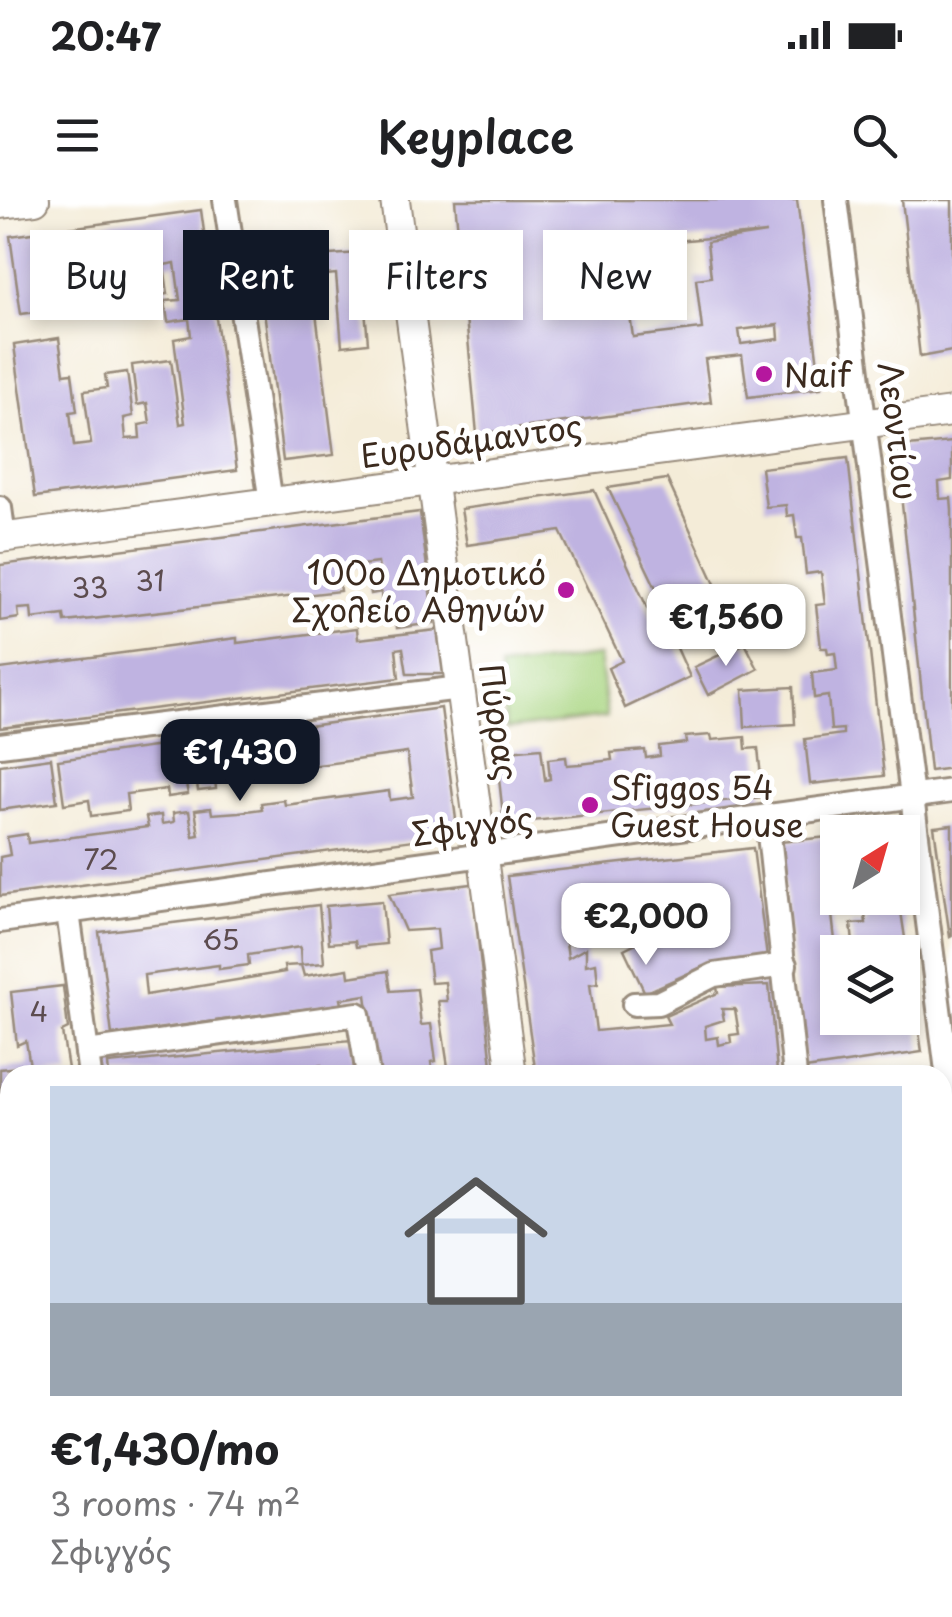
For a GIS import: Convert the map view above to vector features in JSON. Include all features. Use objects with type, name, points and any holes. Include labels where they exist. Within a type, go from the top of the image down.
[{"type":"street","points":[[0,204],[35,200]]},
{"type":"street","points":[[224,200],[271,502]]},
{"type":"street","name":"Πύρρας","points":[[395,200],[511,1065]]},
{"type":"street","name":"Λεοντίου","points":[[836,200],[867,422],[910,797],[943,980],[947,1065]]},
{"type":"street","name":"Ευρυδάμαντος","points":[[2,538],[952,412]]},
{"type":"street","points":[[0,508],[2,538]]},
{"type":"street","points":[[0,745],[460,688]]},
{"type":"street","name":"Σφιγγός","points":[[0,921],[952,791]]},
{"type":"street","points":[[767,816],[794,1065]]},
{"type":"street","points":[[68,912],[89,1063],[358,1014],[366,1065]]},
{"type":"street","points":[[634,1004],[658,1003],[714,975],[784,965]]},
{"type":"green space","points":[[599,656],[607,717],[507,729],[499,668]]},
{"type":"building","points":[[455,200],[797,200],[821,388],[748,397],[742,355],[705,359],[711,402],[477,434],[466,320],[523,320],[523,230],[458,230]],"holes":[[[778,325],[779,339],[741,344],[739,330]]]},
{"type":"building","points":[[902,200],[952,200],[952,351],[920,357]]},
{"type":"building","points":[[201,210],[204,230],[183,230],[183,320],[168,322],[165,301],[180,300],[175,263],[164,265],[168,294],[163,295],[163,230],[54,230]]},
{"type":"building","points":[[30,233],[30,313],[21,314],[10,236]]},
{"type":"building","points":[[349,254],[349,320],[366,320],[368,343],[342,346],[336,274],[329,275],[329,255]]},
{"type":"building","points":[[189,320],[216,320],[237,470],[35,497],[14,345],[59,338],[64,374],[72,373],[77,411],[70,412],[74,446],[91,444],[84,391],[107,388],[105,375],[127,372],[133,416],[124,418],[126,439],[140,438],[139,425],[150,423],[147,403],[137,405],[132,365],[171,360],[180,424],[185,423],[174,339],[191,336]]},
{"type":"building","points":[[265,320],[317,320],[334,455],[283,461]]},
{"type":"building","points":[[952,442],[952,480],[939,482],[940,499],[951,498],[952,510],[952,768],[930,771],[896,447]]},
{"type":"building","points":[[848,458],[884,776],[810,784],[805,739],[843,734],[843,729],[831,730],[828,696],[814,698],[812,673],[837,670],[835,653],[828,654],[827,648],[821,648],[816,605],[825,604],[821,572],[806,574],[802,538],[797,538],[794,515],[787,516],[786,505],[766,507],[761,468]]},
{"type":"building","points":[[667,479],[731,619],[679,636],[608,488]]},
{"type":"building","points":[[594,490],[658,632],[668,628],[690,677],[625,708],[608,668],[622,661],[560,531],[467,545],[461,509]]},
{"type":"building","points":[[420,512],[434,623],[397,628],[396,613],[383,615],[381,592],[371,594],[368,572],[379,571],[378,563],[337,568],[340,591],[65,622],[64,615],[32,619],[31,608],[18,609],[19,618],[0,621],[0,565]]},
{"type":"building","points":[[357,628],[358,639],[437,630],[443,674],[407,674],[403,648],[396,649],[399,678],[0,728],[0,669],[237,638],[237,643]]},
{"type":"building","points":[[745,643],[758,669],[708,695],[694,667]]},
{"type":"building","points":[[793,687],[795,724],[745,727],[743,690]]},
{"type":"building","points":[[441,708],[458,834],[0,896],[0,857],[10,855],[7,837],[27,834],[28,843],[148,827],[146,817],[161,815],[162,824],[174,822],[173,813],[189,811],[193,836],[199,835],[195,810],[211,808],[212,814],[239,812],[262,809],[261,803],[284,800],[285,805],[389,791],[390,800],[413,797],[407,753],[215,779],[216,789],[198,791],[197,783],[186,784],[188,794],[168,797],[167,789],[126,794],[128,811],[91,816],[89,800],[64,804],[58,760]]},
{"type":"building","points":[[711,735],[712,740],[745,737],[746,749],[758,748],[763,797],[504,824],[496,752],[541,748],[545,780],[550,779],[548,759],[566,757],[567,765],[612,760],[611,753],[645,750],[646,758],[660,756],[659,746],[686,743],[685,737]]},
{"type":"building","points":[[51,758],[57,802],[0,810],[0,765]]},
{"type":"building","points":[[952,825],[952,936],[950,937],[934,827]]},
{"type":"building","points":[[820,838],[820,915],[832,915],[834,935],[820,935],[820,1035],[919,1035],[922,1052],[833,1065],[805,1065],[780,842]]},
{"type":"building","points":[[753,848],[767,958],[702,967],[645,993],[624,949],[687,918],[694,932],[694,908],[719,903],[719,897],[680,900],[681,905],[641,910],[639,902],[602,906],[603,914],[574,919],[572,909],[562,910],[568,958],[586,948],[586,965],[596,963],[598,983],[590,984],[596,1031],[669,1024],[665,1016],[718,993],[717,987],[769,985],[776,1065],[535,1065],[507,876]],"holes":[[[722,1009],[735,1009],[739,1034],[730,1035],[731,1042],[719,1045],[718,1037],[706,1039],[705,1026],[724,1020]]]},
{"type":"building","points":[[472,884],[492,1065],[448,1065],[438,1001],[447,1001],[445,982],[431,983],[427,951],[439,949],[437,929],[405,931],[389,894]]},
{"type":"building","points":[[382,901],[386,944],[356,947],[355,941],[329,943],[326,906]]},
{"type":"building","points":[[319,905],[324,963],[301,965],[304,976],[348,969],[349,977],[388,971],[391,991],[417,989],[421,1025],[431,1024],[436,1061],[431,1065],[376,1065],[366,995],[341,999],[342,1004],[112,1035],[99,932]],"holes":[[[300,947],[301,965],[284,966],[285,972],[146,995],[144,975],[249,965],[248,955]]]},
{"type":"building","points":[[865,915],[902,915],[905,935],[852,935],[851,924],[866,923]]},
{"type":"building","points":[[63,986],[68,1029],[62,1032],[67,1065],[30,1065],[26,1041],[17,1045],[11,992]]},
{"type":"building","points":[[351,1040],[354,1065],[108,1065]]},
{"type":"place","name":"Naif","points":[[764,374]]},
{"type":"place","name":"100ο Δημοτικό Σχολείο Αθηνών","points":[[566,590]]},
{"type":"place","name":"Sfiggos 54 Guest House","points":[[590,805]]}]
